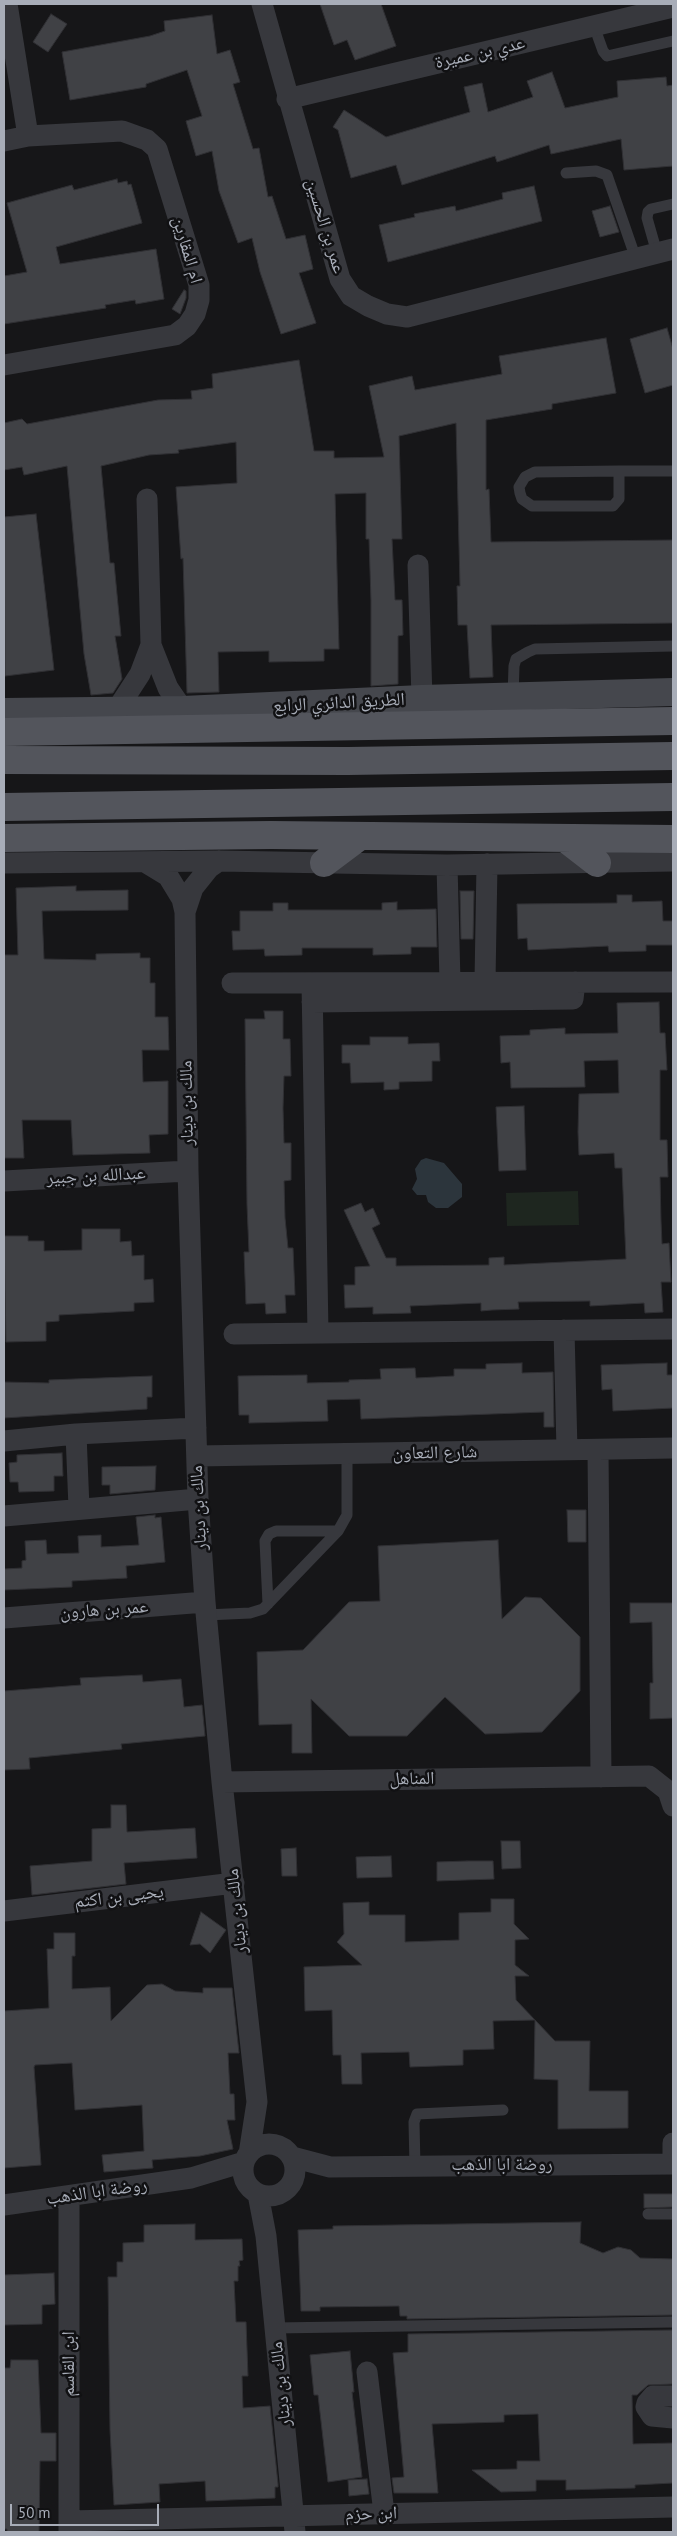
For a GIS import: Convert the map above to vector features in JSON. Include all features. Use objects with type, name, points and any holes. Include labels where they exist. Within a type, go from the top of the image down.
[{"type":"main road","points":[[4,732],[673,721]]},
{"type":"main road","points":[[4,760],[348,761],[673,756]]},
{"type":"main road","points":[[4,807],[673,797]]},
{"type":"main road","points":[[4,838],[271,835],[673,839]]},
{"type":"main road","points":[[324,863],[360,836]]},
{"type":"main road","points":[[566,839],[597,863]]},
{"type":"street","points":[[7,4],[28,136]]},
{"type":"street","name":"عمر بن الحسين","points":[[262,4],[287,100],[340,279],[351,296],[387,314],[407,317],[665,251]]},
{"type":"street","name":"عدي بن عميرة","points":[[287,100],[673,7]]},
{"type":"street","name":"ام المقارين","points":[[4,141],[28,136],[122,131],[135,134],[157,149],[199,285],[200,300],[195,314],[187,326],[174,335],[4,365]]},
{"type":"street","points":[[147,499],[151,645],[168,688],[184,710]]},
{"type":"street","points":[[381,726],[422,700],[418,565]]},
{"type":"street","points":[[116,711],[140,674],[151,645]]},
{"type":"street","name":"الطريق الدائري الرابع","points":[[4,712],[184,710],[513,696],[673,692]]},
{"type":"street","points":[[4,863],[220,861],[487,864],[673,861]]},
{"type":"street","name":"مالك بن دينار","points":[[220,861],[209,868],[196,883],[187,900],[185,912],[188,1171],[198,1499],[205,1608],[222,1782],[257,2102],[254,2177],[266,2236],[295,2524]]},
{"type":"street","name":"مالك بن دينار","points":[[145,862],[168,876],[182,899],[185,912]]},
{"type":"street","points":[[447,864],[450,982]]},
{"type":"street","points":[[485,980],[487,864]]},
{"type":"street","points":[[312,992],[485,980],[673,982]]},
{"type":"street","points":[[232,983],[312,992],[573,1000],[575,982]]},
{"type":"street","points":[[312,992],[318,1333]]},
{"type":"street","name":"عبدالله بن جبير","points":[[4,1181],[188,1171]]},
{"type":"street","points":[[234,1334],[673,1329]]},
{"type":"street","points":[[564,1330],[567,1450]]},
{"type":"street","points":[[4,1440],[83,1433],[196,1428]]},
{"type":"street","points":[[83,1433],[86,1507]]},
{"type":"street","name":"شارع التعاون","points":[[197,1456],[673,1448]]},
{"type":"street","points":[[598,1450],[601,1777]]},
{"type":"street","points":[[4,1516],[86,1507],[198,1499]]},
{"type":"street","name":"عمر بن هارون","points":[[4,1618],[205,1608]]},
{"type":"street","name":"المناهل","points":[[222,1782],[649,1776],[668,1792],[673,1806]]},
{"type":"street","name":"يحيى بن اكثم","points":[[4,1911],[234,1883]]},
{"type":"street","name":"مالك بن دينار","points":[[257,2102],[285,2152]]},
{"type":"street","points":[[673,2142],[673,2164]]},
{"type":"street","name":"روضة ابا الذهب","points":[[4,2205],[191,2178],[254,2177],[262,2145],[330,2167],[673,2164]]},
{"type":"street","points":[[254,2177],[290,2187],[294,2180],[295,2165],[285,2152]]},
{"type":"street","name":"روضة ابا الذهب","points":[[294,2180],[330,2167]]},
{"type":"street","name":"ابن القاسم","points":[[69,2196],[69,2527]]},
{"type":"street","points":[[367,2372],[384,2513]]},
{"type":"street","points":[[673,2396],[653,2396],[646,2407],[652,2416],[673,2418]]},
{"type":"street","name":"ابن حزم","points":[[69,2527],[295,2524],[384,2513],[673,2507]]},
{"type":"lane","points":[[594,26],[603,51],[607,56],[673,41]]},
{"type":"lane","points":[[566,173],[596,171],[607,176],[636,259]]},
{"type":"lane","points":[[665,251],[647,218],[648,212],[651,209],[673,204]]},
{"type":"lane","points":[[619,471],[619,499],[613,506],[532,506],[522,499],[520,493],[519,487],[525,477],[535,472],[673,470]]},
{"type":"lane","points":[[513,696],[516,659],[536,649],[673,646]]},
{"type":"lane","points":[[205,1608],[250,1613],[268,1604],[338,1531],[348,1515],[347,1454]]},
{"type":"lane","points":[[268,1604],[265,1541],[269,1534],[276,1531],[338,1531]]},
{"type":"lane","points":[[415,2166],[414,2122],[417,2114],[503,2110]]},
{"type":"lane","points":[[648,2214],[673,2214]]},
{"type":"lane","points":[[275,2328],[673,2322]]},
{"type":"shaded area","points":[[426,1158],[444,1163],[462,1184],[462,1197],[448,1208],[436,1208],[428,1202],[426,1195],[417,1195],[412,1189],[417,1179],[415,1169],[421,1160]]},
{"type":"shaded area","points":[[578,1191],[579,1225],[507,1226],[506,1193]]},
{"type":"building","points":[[320,4],[381,4],[396,46],[355,60],[347,40],[334,45]]},
{"type":"building","points":[[51,14],[67,24],[48,52],[33,42]]},
{"type":"building","points":[[212,15],[217,54],[230,50],[240,82],[233,84],[253,149],[259,148],[268,197],[272,196],[286,239],[305,235],[313,269],[299,273],[316,323],[281,334],[260,272],[252,238],[238,243],[219,191],[212,151],[196,156],[186,121],[202,116],[187,70],[146,84],[146,87],[70,100],[62,52],[150,36],[165,31],[164,21]]},
{"type":"building","points":[[552,72],[565,108],[618,97],[617,81],[666,77],[667,86],[673,85],[673,166],[624,170],[621,139],[551,154],[549,145],[497,162],[495,156],[402,185],[396,165],[351,178],[338,130],[333,127],[344,110],[386,137],[470,112],[464,87],[482,83],[488,112],[533,97],[527,81]]},
{"type":"building","points":[[117,179],[118,183],[127,181],[128,185],[131,184],[142,223],[56,247],[60,264],[156,249],[164,299],[136,304],[135,300],[105,305],[106,308],[4,324],[4,276],[27,272],[7,203],[72,185],[74,190]]},
{"type":"building","points":[[534,186],[542,221],[388,262],[379,225],[415,217],[414,214],[455,206],[456,211],[503,199],[502,193]]},
{"type":"building","points":[[610,206],[619,232],[600,237],[592,211]]},
{"type":"building","points":[[184,290],[186,291],[186,298],[180,314],[172,309]]},
{"type":"building","points":[[667,328],[673,349],[673,385],[645,393],[630,339]]},
{"type":"building","points":[[606,338],[616,393],[552,404],[552,409],[486,420],[486,490],[489,489],[491,542],[673,540],[673,623],[491,625],[493,677],[470,678],[467,625],[458,625],[457,586],[460,586],[456,423],[399,436],[402,539],[392,539],[395,600],[402,600],[403,635],[398,636],[398,684],[371,686],[371,601],[369,539],[366,539],[366,493],[335,494],[339,649],[324,649],[324,661],[269,662],[269,651],[218,652],[219,692],[187,693],[183,558],[181,559],[176,487],[237,483],[236,442],[178,450],[179,453],[149,455],[101,466],[110,563],[114,563],[121,636],[115,636],[122,679],[113,693],[91,695],[84,654],[67,466],[24,475],[22,467],[4,470],[4,423],[22,419],[27,424],[158,400],[192,399],[191,391],[213,388],[212,374],[299,360],[314,451],[334,451],[334,458],[384,457],[369,386],[412,376],[415,390],[502,374],[499,356]]},
{"type":"building","points":[[36,514],[54,670],[5,676],[4,517]]},
{"type":"building","points":[[76,886],[76,891],[128,890],[128,910],[42,911],[44,959],[96,960],[96,954],[140,953],[140,958],[150,958],[150,983],[155,983],[155,1017],[168,1017],[169,1050],[142,1050],[143,1082],[168,1081],[168,1134],[149,1135],[150,1153],[73,1155],[71,1120],[22,1120],[24,1158],[4,1158],[4,955],[18,955],[16,888]]},
{"type":"building","points":[[460,891],[474,891],[473,939],[461,939]]},
{"type":"building","points":[[617,895],[632,895],[632,902],[662,901],[663,921],[673,921],[673,945],[646,945],[646,951],[609,952],[608,946],[528,950],[527,938],[518,939],[517,904],[617,903]]},
{"type":"building","points":[[397,902],[397,910],[436,909],[437,947],[411,947],[411,954],[373,955],[373,948],[302,948],[302,955],[265,956],[264,949],[233,950],[232,931],[240,931],[240,911],[273,911],[273,903],[288,903],[288,910],[382,910],[382,903]]},
{"type":"building","points":[[659,1002],[660,1033],[665,1033],[667,1070],[660,1070],[660,1140],[667,1140],[668,1177],[660,1177],[661,1221],[662,1244],[669,1243],[671,1282],[661,1282],[663,1312],[645,1313],[644,1303],[590,1306],[590,1301],[518,1302],[519,1309],[481,1311],[481,1303],[410,1306],[411,1313],[373,1314],[373,1307],[345,1308],[344,1285],[355,1285],[355,1267],[370,1266],[344,1210],[361,1203],[365,1212],[373,1208],[380,1224],[372,1228],[386,1258],[396,1258],[396,1266],[489,1265],[489,1258],[504,1257],[504,1265],[626,1259],[622,1168],[615,1168],[614,1153],[579,1155],[578,1132],[579,1094],[619,1093],[618,1060],[584,1061],[585,1087],[511,1088],[510,1062],[501,1063],[500,1036],[530,1035],[530,1030],[565,1028],[565,1034],[618,1033],[617,1003]]},
{"type":"building","points":[[264,1011],[283,1011],[283,1039],[290,1039],[291,1076],[284,1076],[283,1108],[284,1143],[291,1143],[291,1180],[284,1181],[285,1218],[288,1248],[293,1248],[295,1295],[285,1295],[286,1313],[266,1314],[265,1303],[246,1304],[244,1252],[249,1252],[245,1019],[265,1019]]},
{"type":"building","points":[[370,1037],[408,1037],[408,1044],[439,1043],[440,1061],[432,1061],[432,1081],[399,1082],[399,1089],[384,1090],[384,1082],[351,1083],[350,1063],[342,1063],[342,1045],[370,1045]]},
{"type":"building","points":[[524,1106],[526,1170],[499,1171],[496,1107]]},
{"type":"building","points":[[82,1229],[120,1229],[120,1242],[131,1241],[132,1256],[144,1255],[144,1280],[153,1279],[154,1302],[134,1303],[134,1311],[59,1315],[59,1321],[46,1322],[46,1341],[6,1342],[4,1236],[28,1236],[28,1241],[44,1241],[44,1251],[82,1250]]},
{"type":"building","points":[[522,1363],[522,1373],[553,1372],[554,1427],[544,1427],[544,1412],[361,1419],[360,1399],[327,1400],[328,1421],[249,1423],[249,1415],[239,1415],[238,1376],[307,1375],[307,1383],[349,1382],[349,1380],[381,1379],[380,1369],[415,1368],[416,1378],[454,1376],[454,1369],[486,1369],[486,1364]]},
{"type":"building","points":[[667,1363],[667,1375],[673,1375],[673,1408],[613,1411],[612,1389],[602,1390],[601,1365]]},
{"type":"building","points":[[152,1376],[152,1397],[147,1397],[147,1409],[4,1418],[4,1382],[49,1383],[49,1380]]},
{"type":"building","points":[[62,1453],[63,1476],[54,1476],[54,1491],[19,1492],[18,1482],[10,1482],[9,1463],[17,1462],[17,1455]]},
{"type":"building","points":[[156,1466],[155,1490],[110,1494],[110,1485],[102,1485],[102,1467]]},
{"type":"building","points":[[567,1510],[586,1510],[586,1542],[568,1542]]},
{"type":"building","points":[[155,1515],[155,1518],[161,1517],[165,1562],[126,1566],[127,1578],[72,1581],[72,1587],[4,1590],[4,1569],[22,1568],[22,1561],[26,1560],[25,1541],[46,1540],[47,1554],[79,1553],[78,1536],[101,1535],[101,1547],[139,1545],[136,1517]]},
{"type":"building","points":[[498,1540],[502,1619],[525,1597],[541,1598],[580,1637],[580,1691],[542,1732],[485,1734],[445,1697],[407,1736],[349,1736],[311,1699],[312,1753],[292,1753],[292,1724],[259,1725],[257,1652],[303,1650],[349,1602],[380,1601],[378,1546]]},
{"type":"building","points":[[630,1603],[673,1603],[673,1718],[650,1719],[650,1683],[653,1683],[652,1622],[630,1623]]},
{"type":"building","points":[[142,1675],[143,1682],[181,1679],[184,1707],[202,1705],[205,1736],[121,1744],[122,1749],[29,1758],[30,1769],[4,1770],[4,1691],[81,1685],[80,1678]]},
{"type":"building","points":[[111,1805],[126,1805],[127,1832],[195,1828],[197,1858],[124,1863],[126,1884],[32,1895],[30,1866],[92,1861],[92,1829],[111,1828]]},
{"type":"building","points":[[501,1841],[520,1841],[521,1868],[502,1869]]},
{"type":"building","points":[[296,1848],[297,1876],[282,1876],[281,1849]]},
{"type":"building","points":[[391,1856],[392,1877],[357,1878],[356,1857]]},
{"type":"building","points":[[493,1861],[494,1879],[437,1881],[437,1862]]},
{"type":"building","points":[[491,1899],[514,1899],[514,1924],[529,1939],[515,1940],[515,1965],[529,1976],[515,1976],[516,2000],[555,2041],[590,2041],[589,2091],[628,2091],[628,2128],[558,2129],[558,2080],[534,2079],[535,2020],[493,2021],[494,2049],[463,2050],[463,2065],[410,2067],[409,2052],[361,2053],[362,2084],[342,2084],[341,2055],[333,2055],[332,2010],[305,2011],[304,1967],[362,1965],[337,1942],[344,1934],[343,1903],[369,1902],[369,1915],[405,1915],[405,1942],[459,1940],[459,1913],[491,1912]]},
{"type":"building","points":[[201,1912],[226,1930],[210,1953],[200,1944],[190,1945]]},
{"type":"building","points":[[54,1933],[75,1933],[75,1956],[72,1956],[72,1989],[110,1987],[111,2021],[147,1985],[162,1984],[175,1991],[203,1993],[203,1988],[232,1988],[239,2053],[228,2053],[230,2094],[234,2094],[235,2120],[227,2120],[233,2149],[200,2156],[152,2160],[153,2168],[104,2172],[102,2155],[144,2151],[142,2105],[75,2110],[72,2063],[35,2065],[41,2165],[4,2168],[4,2011],[49,2008],[47,1949],[54,1949]]},
{"type":"building","points":[[644,2194],[673,2194],[673,2207],[644,2208]]},
{"type":"building","points":[[581,2222],[580,2243],[603,2253],[618,2247],[631,2250],[640,2258],[673,2259],[673,2315],[407,2319],[407,2316],[400,2316],[399,2306],[320,2307],[320,2311],[301,2311],[298,2230],[333,2229],[333,2226]]},
{"type":"building","points":[[195,2224],[195,2240],[242,2239],[243,2260],[239,2261],[238,2281],[234,2281],[236,2322],[246,2322],[248,2376],[242,2376],[243,2408],[270,2406],[278,2484],[278,2487],[275,2487],[275,2498],[206,2501],[205,2481],[159,2484],[160,2502],[114,2505],[110,2430],[108,2277],[117,2277],[117,2262],[123,2262],[123,2243],[144,2242],[144,2225]]},
{"type":"building","points":[[54,2273],[55,2304],[42,2305],[42,2324],[4,2325],[4,2275]]},
{"type":"building","points":[[673,2330],[673,2384],[648,2385],[637,2395],[632,2395],[633,2444],[673,2443],[673,2483],[635,2485],[635,2488],[566,2490],[566,2480],[536,2480],[536,2491],[501,2492],[472,2470],[517,2469],[517,2461],[540,2461],[538,2414],[504,2415],[504,2422],[432,2424],[438,2493],[394,2493],[392,2478],[404,2477],[393,2353],[408,2352],[408,2334]]},
{"type":"building","points":[[350,2351],[354,2392],[352,2392],[362,2477],[328,2482],[318,2395],[314,2395],[310,2355]]},
{"type":"building","points":[[11,2360],[38,2360],[41,2433],[56,2433],[56,2461],[40,2461],[39,2532],[7,2532],[7,2529],[4,2529],[4,2368],[10,2368]]},
{"type":"building","points":[[367,2479],[369,2494],[349,2496],[348,2480]]}]
